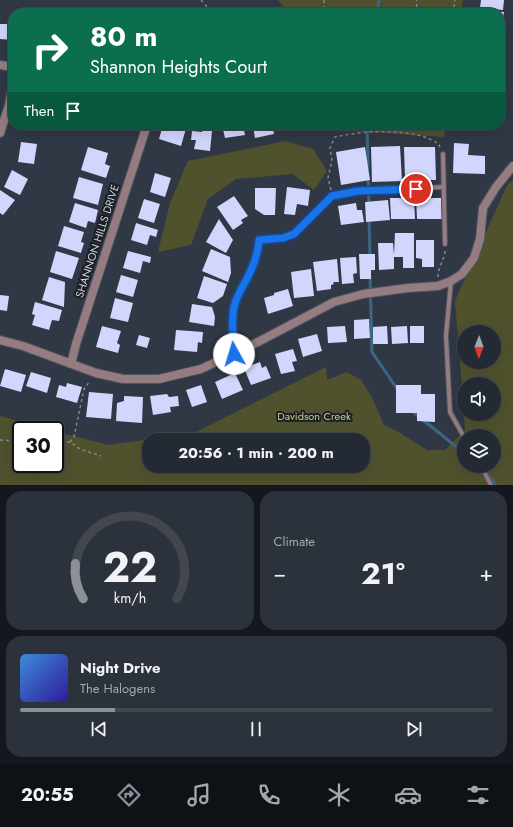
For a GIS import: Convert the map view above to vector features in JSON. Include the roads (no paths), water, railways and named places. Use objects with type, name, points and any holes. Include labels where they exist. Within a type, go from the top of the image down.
[{"type":"street","points":[[0,133],[8,108]]},
{"type":"street","name":"SHANNON HILLS DRIVE","points":[[71,364],[76,344],[145,130]]},
{"type":"street","points":[[0,340],[23,346],[96,373],[123,380],[159,379],[201,368],[234,354],[334,302],[363,294],[438,286],[451,281],[462,274],[474,258],[480,239],[483,208],[496,187],[513,166]]},
{"type":"street","points":[[234,354],[232,327],[234,307],[240,290],[252,270],[258,253],[259,240]]},
{"type":"lane","points":[[443,154],[446,244]]},
{"type":"lane","points":[[259,240],[283,238],[294,234],[332,196],[358,191],[444,187]]},
{"type":"lane","points":[[451,281],[446,336],[450,412],[460,429]]},
{"type":"lane","points":[[485,473],[491,485]]},
{"type":"waterway","name":"Davidson Creek","points":[[378,8],[379,0]]},
{"type":"waterway","name":"Davidson Creek","points":[[367,130],[368,168]]},
{"type":"waterway","name":"Davidson Creek","points":[[368,178],[369,204]]},
{"type":"waterway","name":"Davidson Creek","points":[[369,218],[370,256]]},
{"type":"waterway","name":"Davidson Creek","points":[[370,276],[372,352],[398,390]]},
{"type":"waterway","name":"Davidson Creek","points":[[412,411],[457,447]]},
{"type":"waterway","name":"Davidson Creek","points":[[487,473],[496,485]]}]
